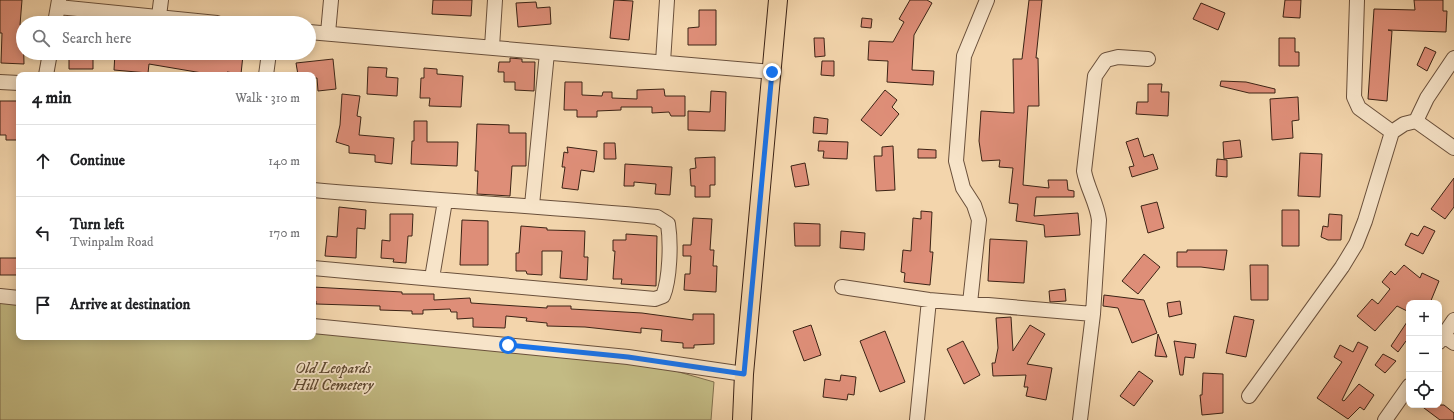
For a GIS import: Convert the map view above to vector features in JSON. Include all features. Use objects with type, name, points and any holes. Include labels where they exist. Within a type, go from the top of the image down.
[{"type":"main road","points":[[742,420],[744,374],[778,0]]},
{"type":"street","points":[[56,16],[59,3],[159,16],[161,0]]},
{"type":"street","points":[[328,33],[331,0]]},
{"type":"street","points":[[492,46],[495,0]]},
{"type":"street","points":[[663,62],[667,0]]},
{"type":"street","points":[[970,303],[979,220],[974,205],[963,188],[956,161],[964,56],[987,0]]},
{"type":"street","points":[[1357,0],[1354,97],[1359,108],[1392,132]]},
{"type":"street","points":[[316,32],[492,46],[772,72]]},
{"type":"street","points":[[532,206],[548,52]]},
{"type":"street","points":[[1080,420],[1093,314],[1100,220],[1098,209],[1086,182],[1084,171],[1095,76],[1106,60],[1118,57],[1148,59]]},
{"type":"street","points":[[1249,396],[1342,267],[1356,244],[1365,221],[1392,132],[1404,124],[1416,120],[1427,98],[1454,58]]},
{"type":"street","points":[[47,72],[49,60]]},
{"type":"street","points":[[266,72],[268,60]]},
{"type":"street","points":[[0,82],[16,83]]},
{"type":"street","points":[[1416,120],[1454,148]]},
{"type":"street","points":[[316,190],[657,217],[668,224],[670,235],[666,288],[663,296],[655,300],[316,268]]},
{"type":"street","points":[[432,278],[445,201]]},
{"type":"street","points":[[842,287],[929,300],[1093,314]]},
{"type":"street","points":[[0,296],[16,298]]},
{"type":"street","points":[[917,420],[929,300]]},
{"type":"street","points":[[1446,340],[1454,320]]},
{"type":"street","points":[[316,326],[628,357],[744,374]]},
{"type":"street","points":[[1385,420],[1406,390]]},
{"type":"green space","name":"Old Leopards Hill Cemetery","points":[[0,298],[16,300],[16,340],[316,340],[316,331],[658,366],[714,382],[711,420],[0,420]]},
{"type":"building","points":[[0,0],[22,0],[21,16],[16,16],[16,60],[24,60],[24,64],[1,63],[2,33],[0,33]]},
{"type":"building","points":[[433,0],[472,0],[471,16],[432,14]]},
{"type":"building","points":[[614,0],[633,1],[629,40],[610,38]]},
{"type":"building","points":[[910,0],[927,0],[932,3],[914,35],[912,70],[934,71],[933,85],[887,82],[888,61],[868,60],[869,41],[893,42],[904,22],[899,19]]},
{"type":"building","points":[[1029,0],[1042,0],[1036,58],[1038,58],[1039,106],[1028,106],[1023,185],[1049,188],[1048,180],[1067,180],[1068,190],[1074,191],[1074,197],[1036,197],[1034,216],[1078,213],[1080,235],[1045,237],[1044,225],[1016,221],[1018,204],[1009,203],[1013,168],[999,167],[1000,160],[982,161],[979,141],[981,111],[1014,113],[1013,59],[1022,59]]},
{"type":"building","points":[[1285,0],[1301,0],[1300,18],[1283,17]]},
{"type":"building","points":[[1414,0],[1443,0],[1443,11],[1447,11],[1446,32],[1388,30],[1392,31],[1387,101],[1368,99],[1374,9],[1415,10]]},
{"type":"building","points":[[536,2],[537,8],[550,7],[551,24],[518,27],[516,3]]},
{"type":"building","points":[[1201,3],[1225,13],[1218,30],[1193,19]]},
{"type":"building","points":[[699,10],[716,10],[716,45],[688,45],[688,28],[699,27]]},
{"type":"building","points":[[862,18],[872,19],[871,28],[861,27]]},
{"type":"building","points":[[814,38],[824,38],[825,56],[815,57]]},
{"type":"building","points":[[1279,38],[1295,38],[1295,52],[1299,52],[1299,66],[1279,66]]},
{"type":"building","points":[[1425,47],[1436,52],[1427,71],[1417,65]]},
{"type":"building","points":[[510,58],[522,59],[522,62],[535,62],[534,91],[515,90],[515,82],[504,82],[504,72],[498,72],[499,62],[510,62]]},
{"type":"building","points":[[333,59],[336,89],[318,91],[316,72],[298,72],[296,63]]},
{"type":"building","points":[[69,60],[93,60],[93,69],[69,69]]},
{"type":"building","points":[[115,60],[242,60],[241,72],[196,72],[149,64],[148,72],[114,70]]},
{"type":"building","points":[[822,61],[834,61],[834,76],[821,75]]},
{"type":"building","points":[[368,67],[387,68],[386,77],[398,78],[397,96],[367,94]]},
{"type":"building","points":[[424,68],[437,69],[437,74],[463,76],[461,107],[429,106],[430,98],[420,98],[421,78],[424,78]]},
{"type":"building","points":[[1221,81],[1246,82],[1275,89],[1275,93],[1249,93],[1220,86]]},
{"type":"building","points":[[565,82],[582,82],[582,95],[602,96],[603,92],[612,92],[612,98],[637,99],[637,90],[664,89],[665,96],[685,96],[685,116],[671,116],[669,112],[652,113],[652,107],[621,107],[621,110],[597,111],[597,117],[577,117],[577,110],[564,110]]},
{"type":"building","points":[[1148,84],[1162,84],[1161,92],[1169,92],[1168,116],[1136,114],[1137,102],[1148,102]]},
{"type":"building","points":[[885,90],[897,100],[892,107],[899,114],[881,136],[861,120]]},
{"type":"building","points":[[711,91],[726,92],[725,131],[688,130],[688,111],[710,112]]},
{"type":"building","points":[[342,94],[360,96],[357,116],[361,117],[359,135],[394,138],[392,164],[375,162],[375,155],[349,153],[349,146],[336,142],[340,125]]},
{"type":"building","points":[[1298,97],[1299,120],[1292,121],[1293,138],[1272,140],[1270,99]]},
{"type":"building","points":[[0,101],[16,101],[16,140],[6,140],[6,135],[0,135]]},
{"type":"building","points":[[814,117],[828,119],[827,134],[813,133]]},
{"type":"building","points":[[414,121],[427,121],[427,142],[458,142],[457,166],[411,164],[412,141],[414,141]]},
{"type":"building","points":[[477,124],[509,125],[509,133],[526,133],[526,166],[512,166],[510,196],[477,194],[478,171],[475,171]]},
{"type":"building","points":[[1138,138],[1144,157],[1153,154],[1158,169],[1132,177],[1129,167],[1134,166],[1126,142]]},
{"type":"building","points":[[1240,140],[1242,157],[1224,159],[1223,142]]},
{"type":"building","points":[[819,141],[848,142],[847,159],[823,158],[824,151],[818,151]]},
{"type":"building","points":[[604,143],[615,143],[616,159],[604,159]]},
{"type":"building","points":[[893,146],[895,190],[876,191],[874,156],[882,156],[882,147]]},
{"type":"building","points":[[567,147],[597,151],[594,172],[581,170],[578,190],[562,188],[565,167],[562,167],[564,152],[568,153]]},
{"type":"building","points":[[918,149],[936,150],[936,158],[918,158]]},
{"type":"building","points":[[1300,153],[1322,154],[1320,197],[1298,196]]},
{"type":"building","points":[[715,157],[715,185],[710,185],[710,197],[695,197],[695,186],[691,186],[690,169],[696,168],[695,158]]},
{"type":"building","points":[[1217,159],[1227,160],[1227,177],[1216,176]]},
{"type":"building","points":[[805,163],[809,185],[795,187],[791,166]]},
{"type":"building","points":[[625,164],[672,167],[670,195],[655,194],[656,184],[634,182],[634,186],[624,186]]},
{"type":"building","points":[[1454,178],[1454,207],[1445,219],[1431,209]]},
{"type":"building","points":[[1157,202],[1164,228],[1148,233],[1141,206]]},
{"type":"building","points":[[339,207],[366,210],[365,229],[357,228],[356,258],[325,256],[327,236],[337,237]]},
{"type":"building","points":[[1282,210],[1299,210],[1299,246],[1282,246]]},
{"type":"building","points":[[921,211],[932,212],[930,252],[933,252],[930,285],[904,282],[905,273],[901,272],[903,250],[911,251],[913,218],[921,219]]},
{"type":"building","points":[[390,214],[413,214],[412,236],[408,236],[406,263],[393,262],[394,259],[381,258],[382,240],[390,241]]},
{"type":"building","points":[[1329,214],[1342,215],[1341,240],[1328,240],[1321,237],[1323,226],[1328,227]]},
{"type":"building","points":[[693,218],[712,219],[710,250],[714,250],[713,266],[717,266],[716,292],[684,290],[685,274],[690,274],[691,256],[683,256],[683,245],[691,245]]},
{"type":"building","points":[[462,220],[488,221],[488,265],[460,265]]},
{"type":"building","points":[[794,223],[820,224],[820,246],[795,246]]},
{"type":"building","points":[[521,226],[547,228],[547,230],[585,231],[584,257],[588,257],[587,280],[560,278],[562,251],[542,251],[542,275],[527,274],[526,271],[516,271],[516,253],[519,253]]},
{"type":"building","points":[[1424,226],[1435,231],[1423,254],[1405,245],[1411,233],[1418,236]]},
{"type":"building","points":[[841,231],[865,233],[864,250],[840,248]]},
{"type":"building","points":[[626,234],[657,236],[656,286],[621,284],[622,279],[613,279],[615,251],[613,251],[613,240],[626,240]]},
{"type":"building","points":[[990,239],[1027,241],[1024,283],[988,281]]},
{"type":"building","points":[[1187,250],[1227,250],[1224,270],[1201,267],[1177,267],[1177,252],[1187,252]]},
{"type":"building","points":[[1144,254],[1160,267],[1138,294],[1122,281]]},
{"type":"building","points":[[0,258],[16,258],[16,275],[0,275]]},
{"type":"building","points":[[1250,265],[1268,265],[1268,300],[1251,300]]},
{"type":"building","points":[[1404,265],[1420,278],[1422,273],[1439,281],[1431,300],[1406,300],[1406,310],[1397,306],[1375,331],[1357,316],[1372,299],[1378,304],[1390,289],[1382,282],[1391,271],[1395,275]]},
{"type":"building","points":[[316,287],[402,292],[402,294],[434,294],[434,300],[470,298],[471,303],[547,308],[547,306],[571,306],[571,309],[642,313],[693,320],[693,314],[714,314],[714,344],[694,345],[694,348],[683,348],[683,343],[661,341],[662,330],[641,328],[641,333],[585,327],[547,326],[547,323],[526,321],[527,318],[506,316],[505,328],[473,327],[473,318],[457,319],[457,312],[451,312],[450,309],[423,310],[423,314],[412,314],[412,311],[380,310],[380,306],[316,304]]},
{"type":"building","points":[[1065,289],[1066,301],[1050,302],[1049,291]]},
{"type":"building","points":[[1104,295],[1144,300],[1157,333],[1132,343],[1118,308],[1103,306]]},
{"type":"building","points":[[1180,301],[1182,314],[1169,317],[1167,303]]},
{"type":"building","points":[[1234,316],[1254,320],[1246,357],[1226,353]]},
{"type":"building","points":[[1011,317],[1013,351],[1030,325],[1045,334],[1027,364],[1052,368],[1046,400],[1026,396],[1028,387],[1024,387],[1026,375],[993,376],[992,363],[995,363],[998,348],[996,318]]},
{"type":"building","points":[[1406,324],[1406,341],[1398,352],[1391,346]]},
{"type":"building","points":[[811,325],[821,355],[804,361],[793,331]]},
{"type":"building","points":[[885,331],[905,382],[880,392],[860,341]]},
{"type":"building","points":[[1158,334],[1167,357],[1155,356]]},
{"type":"building","points":[[963,341],[980,375],[964,384],[947,349]]},
{"type":"building","points":[[1174,341],[1196,344],[1194,358],[1185,357],[1183,375],[1180,375]]},
{"type":"building","points":[[1358,342],[1368,347],[1342,400],[1344,401],[1359,384],[1374,395],[1364,410],[1360,407],[1348,419],[1317,398],[1342,362],[1334,357],[1340,345],[1353,352]]},
{"type":"building","points":[[1383,354],[1396,361],[1385,373],[1375,365]]},
{"type":"building","points":[[1139,371],[1153,381],[1134,406],[1120,396]]},
{"type":"building","points":[[1203,373],[1223,374],[1223,413],[1202,415],[1200,395],[1202,395]]},
{"type":"building","points":[[841,375],[856,377],[854,395],[848,394],[847,400],[823,397],[825,379],[840,381]]},
{"type":"building","points":[[1442,405],[1444,405],[1454,413],[1454,420],[1440,420],[1424,408],[1442,408]]},
{"type":"route","points":[[508,345],[628,357],[744,374],[772,72]]}]
